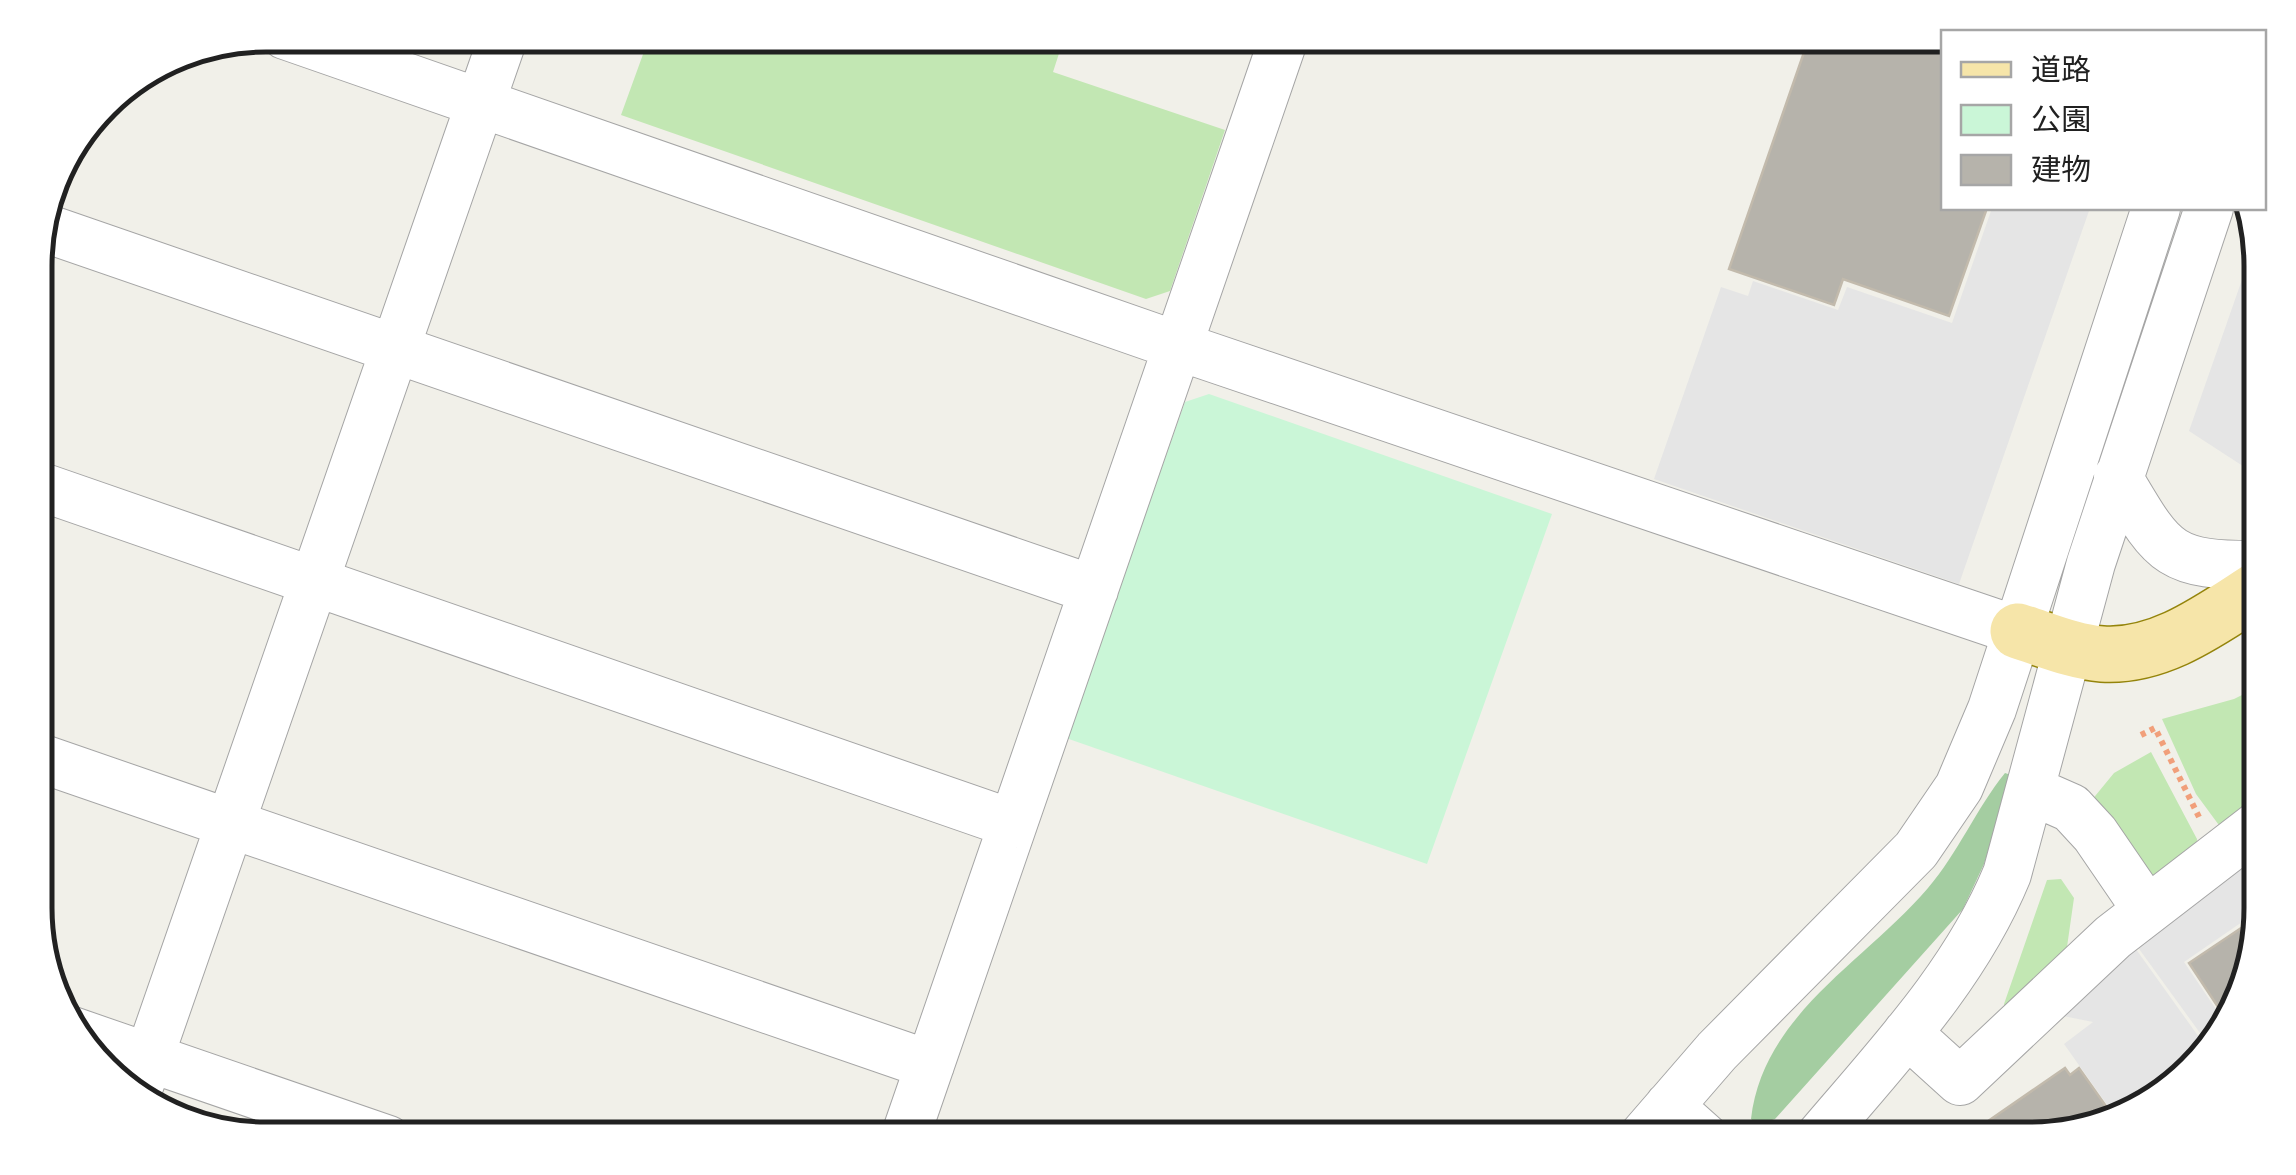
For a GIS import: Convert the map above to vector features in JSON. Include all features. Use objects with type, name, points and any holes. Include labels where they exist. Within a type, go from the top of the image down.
[{"type":"main road","points":[[2018,631],[2101,654],[2141,651],[2199,628],[2244,601]]},
{"type":"street","points":[[910,1122],[1278,52]]},
{"type":"street","points":[[336,53],[1178,346],[2018,631]]},
{"type":"street","points":[[143,1075],[498,53]]},
{"type":"street","points":[[1656,1122],[1717,1051],[1916,850],[1960,787],[2018,631],[2155,210]]},
{"type":"street","points":[[1832,1122],[1954,974],[1987,924],[2008,874],[2118,476],[2207,210]]},
{"type":"street","points":[[55,233],[1094,590]]},
{"type":"street","points":[[2118,476],[2154,538],[2177,556],[2244,588]]},
{"type":"street","points":[[53,492],[1013,824]]},
{"type":"street","points":[[52,762],[930,1065]]},
{"type":"street","points":[[2030,790],[2071,808],[2095,834],[2147,910]]},
{"type":"street","points":[[1907,1033],[1960,1081],[2147,910],[2244,835]]},
{"type":"street","points":[[111,1055],[143,1075],[320,1122]]},
{"type":"path","points":[[2142,735],[2155,728],[2218,855]]},
{"type":"green space","points":[[644,53],[1059,53],[1053,72],[1225,130],[1170,291],[1146,299],[621,115]]},
{"type":"green space","points":[[1209,394],[1552,514],[1427,864],[1066,738],[1185,402]]},
{"type":"green space","points":[[2244,694],[2244,817],[2224,832],[2196,794],[2162,719]]},
{"type":"green space","points":[[2151,752],[2197,839],[2196,855],[2161,881],[2147,879],[2091,801],[2114,773]]},
{"type":"green space","points":[[2005,773],[2011,775],[1984,864],[1963,909],[1775,1119],[1754,1122],[1751,1119],[1759,1082],[1796,1019],[1928,888]]},
{"type":"green space","points":[[2061,879],[2074,898],[2064,968],[2005,1013],[2004,1004],[2047,880]]},
{"type":"shaded area","points":[[1991,210],[2089,210],[1959,584],[1654,479],[1721,287],[1748,296],[1753,281],[1838,310],[1847,287],[1952,323]]},
{"type":"shaded area","points":[[2244,274],[2244,467],[2189,431]]},
{"type":"shaded area","points":[[2244,859],[2243,921],[2184,962],[2217,1010],[2201,1035],[2134,942]]},
{"type":"shaded area","points":[[2133,945],[2199,1038],[2171,1069],[2108,1107],[2064,1044],[2093,1022],[2053,1014]]},
{"type":"building","points":[[1804,52],[1941,52],[1941,210],[1986,210],[1949,316],[1843,279],[1834,305],[1729,269]]},
{"type":"building","points":[[2243,927],[2236,964],[2218,1007],[2189,963]]},
{"type":"building","points":[[2065,1068],[2070,1075],[2079,1068],[2107,1107],[2043,1122],[1987,1122]]}]
